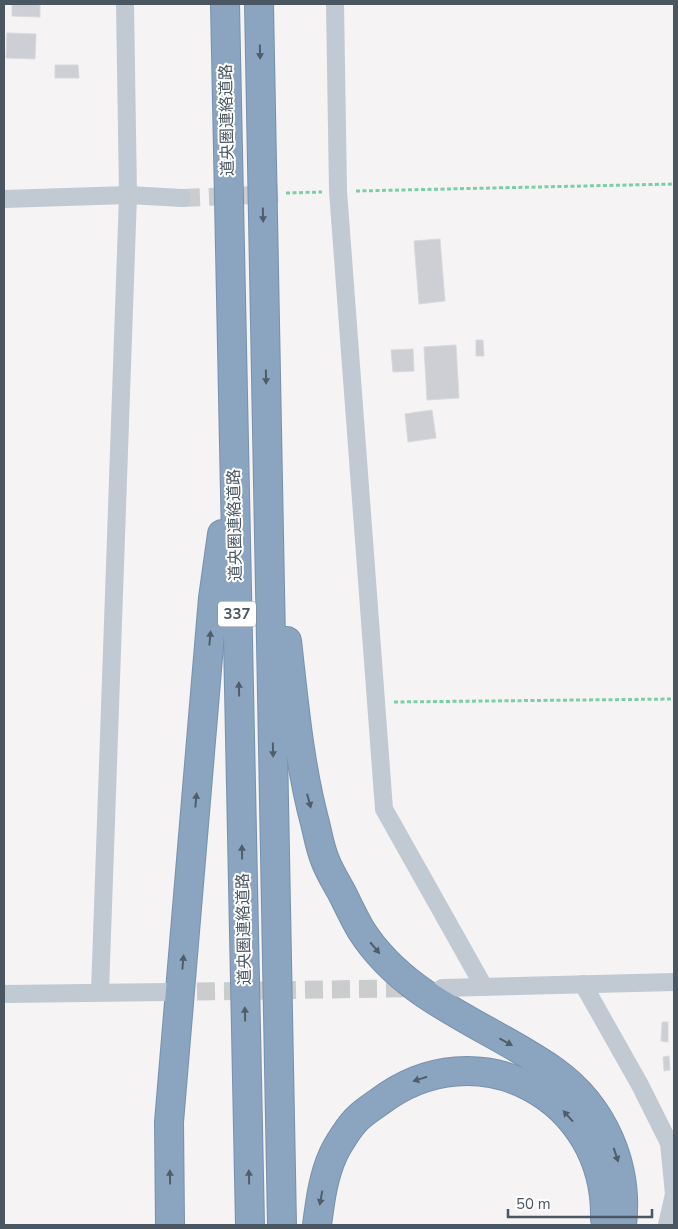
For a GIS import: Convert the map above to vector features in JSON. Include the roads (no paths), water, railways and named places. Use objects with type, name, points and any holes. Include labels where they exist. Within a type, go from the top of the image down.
[{"type":"highway","name":"道央圏連絡道路","points":[[225,4],[250,1225]]},
{"type":"highway","name":"道央圏連絡道路","points":[[259,4],[282,1225]]},
{"type":"highway","points":[[170,1225],[170,1112],[213,598],[234,450]]},
{"type":"highway","points":[[267,458],[296,726],[306,789],[324,859],[361,930],[394,969],[436,1003],[526,1053],[556,1072],[595,1113],[614,1148],[620,1168],[623,1190],[622,1225]]},
{"type":"highway","points":[[317,1225],[321,1193],[333,1155],[357,1119],[386,1096],[416,1079],[462,1070],[492,1072],[519,1081],[563,1110],[587,1142],[596,1162],[603,1183],[606,1209],[605,1225]]},
{"type":"street","points":[[100,992],[128,195],[125,4]]},
{"type":"street","points":[[335,4],[338,191],[384,808],[484,987]]},
{"type":"street","points":[[4,199],[128,195],[182,198]]},
{"type":"street","points":[[442,988],[674,982]]},
{"type":"street","points":[[583,984],[640,1084],[669,1143],[674,1194],[668,1225]]},
{"type":"street","points":[[4,994],[168,992]]},
{"type":"tunnel","points":[[182,198],[278,194]]},
{"type":"tunnel","points":[[170,992],[419,988]]}]
